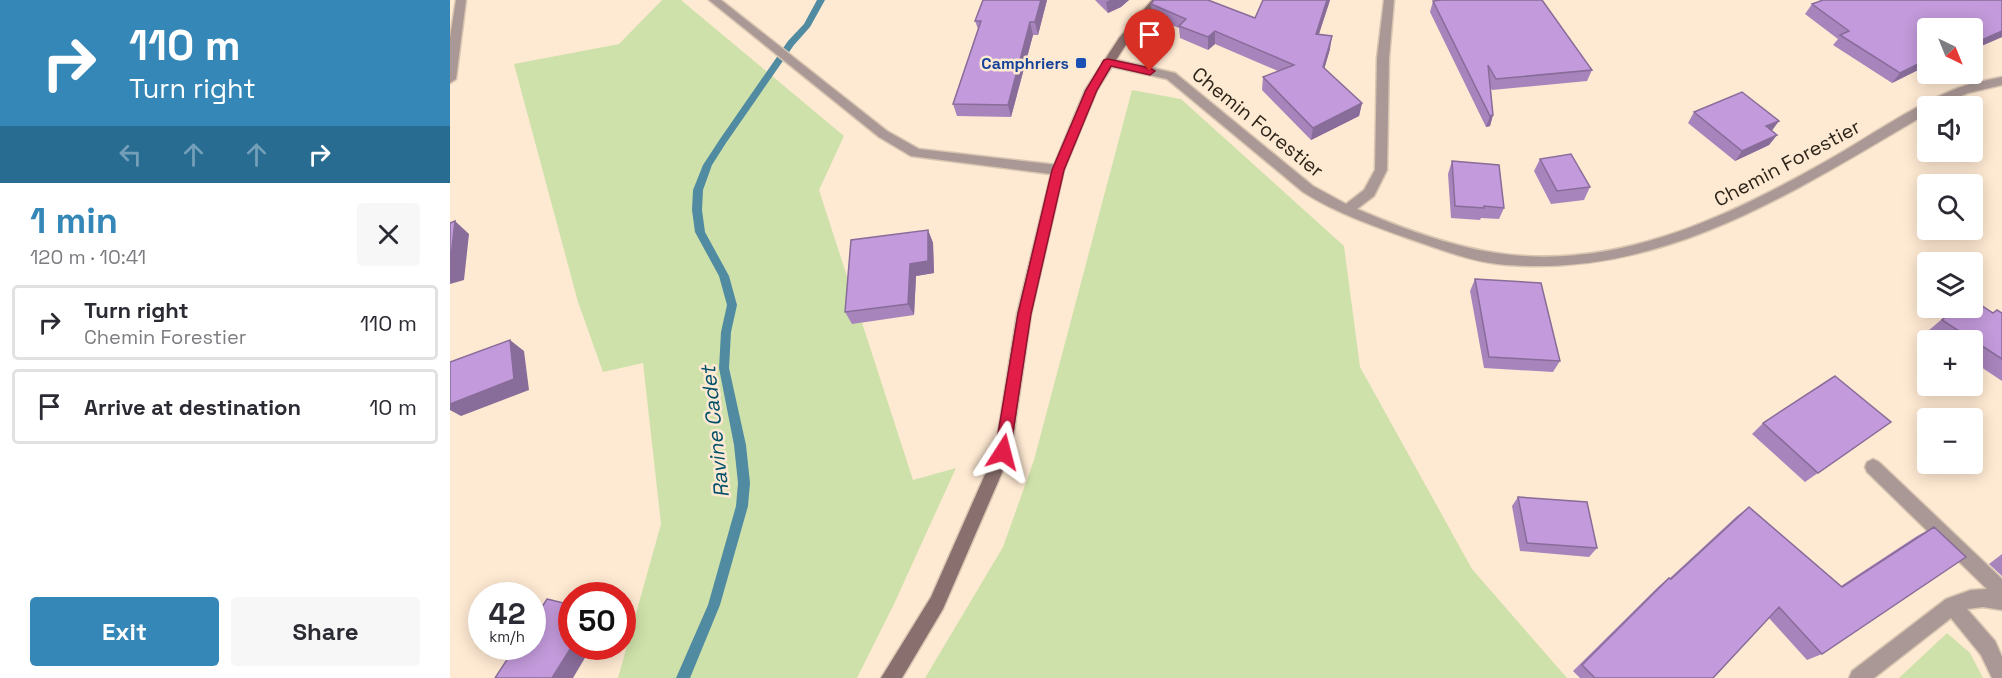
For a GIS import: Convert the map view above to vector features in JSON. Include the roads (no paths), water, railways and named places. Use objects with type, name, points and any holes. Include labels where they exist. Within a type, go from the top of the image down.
[{"type":"main road","points":[[891,678],[937,603],[1003,452],[1024,314],[1058,170],[1091,90],[1108,62],[1158,0]]},
{"type":"street","points":[[450,79],[461,0]]},
{"type":"street","points":[[714,0],[883,134],[916,153],[1058,170]]},
{"type":"street","points":[[1347,210],[1369,193],[1381,170],[1383,57],[1389,0]]},
{"type":"street","name":"Chemin Forestier","points":[[1108,62],[1171,76],[1308,189],[1330,203],[1445,246],[1506,260],[1565,262],[1626,254],[1682,238],[1756,206],[1917,113]]},
{"type":"street","name":"Chemin Forestier","points":[[1951,96],[1964,90],[2002,81]]},
{"type":"street","points":[[1873,467],[2002,591]]},
{"type":"street","points":[[1861,678],[1952,605],[1963,600],[1986,597],[2002,602]]},
{"type":"street","points":[[1952,605],[1988,648],[2002,678]]},
{"type":"waterway","name":"Ravine Cadet","points":[[683,678],[714,605],[742,506],[744,483],[740,445],[724,368],[726,332],[732,305],[724,276],[700,232],[697,210],[698,190],[708,165],[723,141],[791,43],[807,25],[821,0]]},
{"type":"place","name":"Camphriers","points":[[1081,63]]}]
